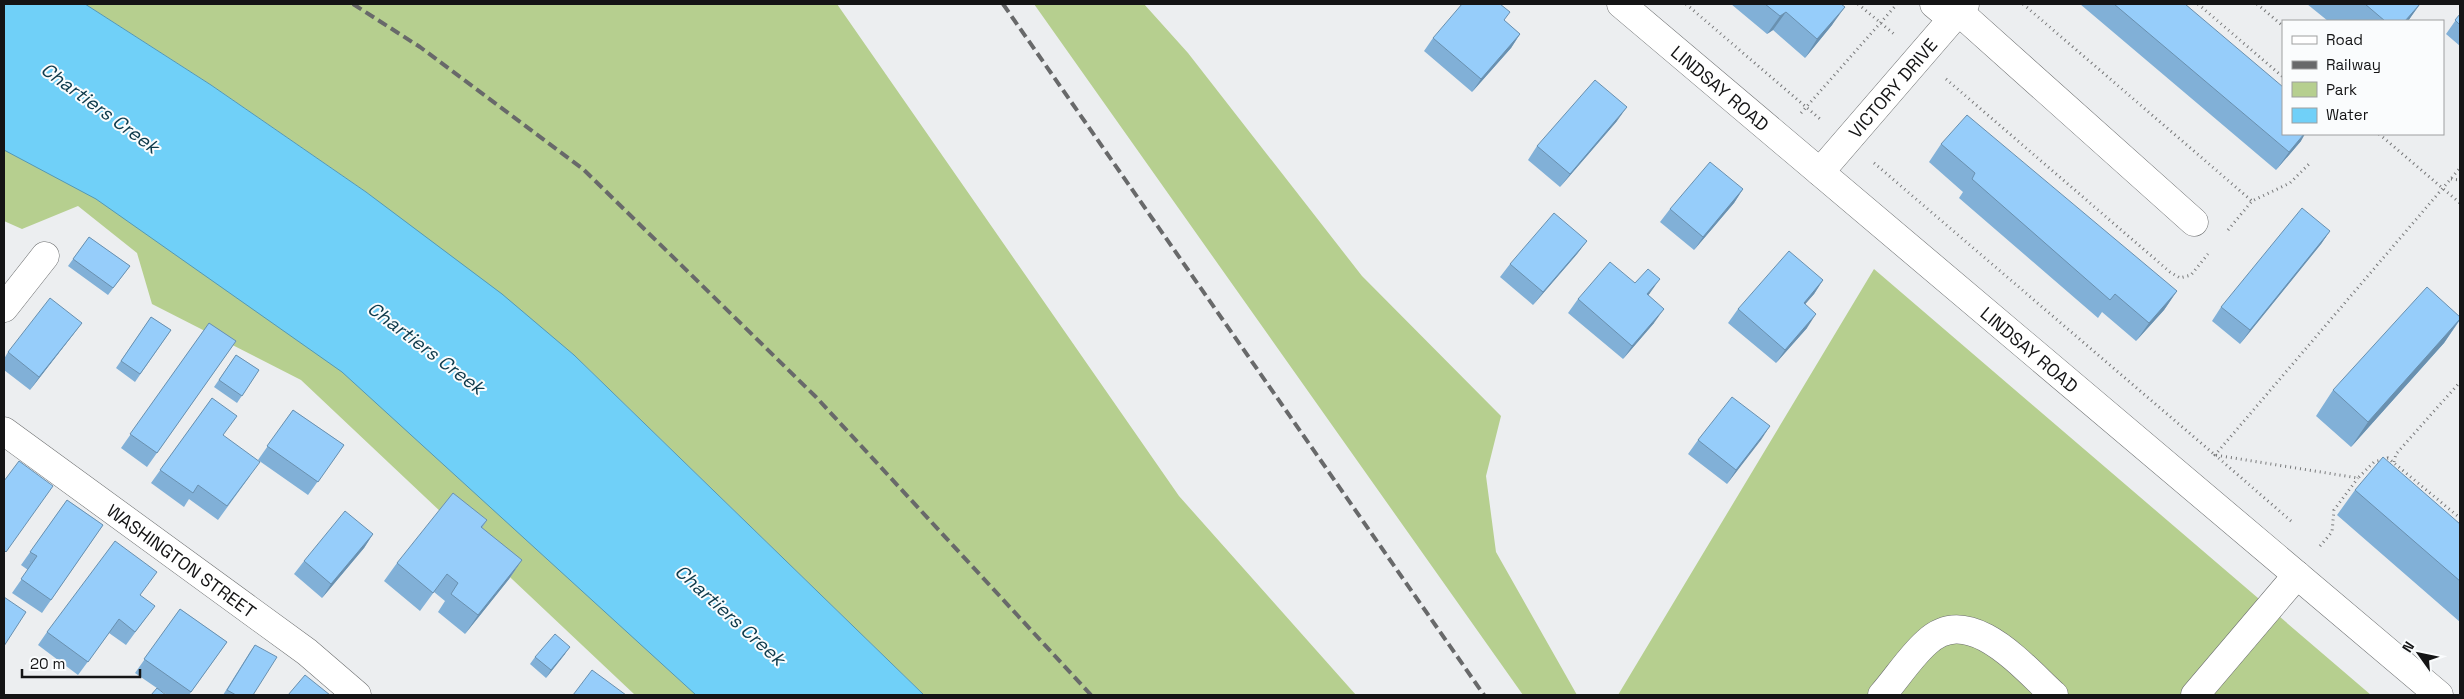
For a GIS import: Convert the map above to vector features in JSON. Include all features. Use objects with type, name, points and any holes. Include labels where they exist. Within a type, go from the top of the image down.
[{"type":"street","name":"LINDSAY ROAD","points":[[1622,4],[2438,695]]},
{"type":"street","points":[[1952,9],[1984,34],[2194,222]]},
{"type":"street","name":"VICTORY DRIVE","points":[[1820,172],[1920,56],[1952,9]]},
{"type":"street","points":[[4,308],[45,256]]},
{"type":"street","name":"WASHINGTON STREET","points":[[4,430],[307,652],[357,695]]},
{"type":"street","points":[[2195,695],[2297,575]]},
{"type":"street","points":[[1882,695],[1927,642],[1943,632],[1961,630],[1978,633],[1996,643],[2054,695]]},
{"type":"path","points":[[1686,4],[2298,527]]},
{"type":"path","points":[[1858,4],[2170,272],[2180,278],[2190,276],[2209,253]]},
{"type":"path","points":[[1780,138],[1897,4]]},
{"type":"path","points":[[2023,4],[2252,201]]},
{"type":"path","points":[[2198,4],[2282,76]]},
{"type":"path","points":[[2257,4],[2282,25]]},
{"type":"path","points":[[1940,86],[1984,34]]},
{"type":"path","points":[[2379,135],[2460,203]]},
{"type":"path","points":[[1873,164],[1879,157]]},
{"type":"path","points":[[2228,231],[2252,201],[2290,183],[2311,162]]},
{"type":"path","points":[[2215,455],[2460,168]]},
{"type":"path","points":[[2451,179],[2460,180]]},
{"type":"path","points":[[2394,462],[2396,454],[2460,382]]},
{"type":"path","points":[[2215,455],[2358,478]]},
{"type":"path","points":[[2320,546],[2332,532],[2334,510],[2358,478],[2374,462],[2388,458],[2460,518]]},
{"type":"path","points":[[2313,540],[2328,553]]},
{"type":"green space","points":[[85,4],[837,4],[1179,496],[1356,695],[924,695],[574,355],[366,192],[211,85]]},
{"type":"green space","points":[[1034,4],[1144,4],[1188,53],[1362,276],[1501,416],[1486,476],[1496,552],[1577,695],[1523,695]]},
{"type":"green space","points":[[4,121],[206,235],[712,695],[635,695],[301,380],[152,304],[137,253],[78,206],[22,229],[4,221]]},
{"type":"green space","points":[[1874,269],[2371,695],[1618,695]]},
{"type":"water","name":"Chartiers Creek","points":[[4,4],[85,4],[211,85],[366,192],[502,294],[574,355],[924,695],[696,695],[342,372],[96,199],[4,150]]},
{"type":"building","points":[[1462,4],[1500,4],[1510,12],[1504,20],[1520,34],[1481,79],[1433,38]]},
{"type":"building","points":[[1765,4],[1841,4],[1845,7],[1817,39],[1786,12],[1780,16]]},
{"type":"building","points":[[2114,4],[2185,4],[2282,86],[2282,135],[2303,135],[2289,152]]},
{"type":"building","points":[[2365,4],[2420,4],[2406,20],[2384,20]]},
{"type":"building","points":[[2460,14],[2460,25],[2455,20]]},
{"type":"building","points":[[1595,80],[1627,107],[1570,174],[1537,146]]},
{"type":"building","points":[[1967,115],[2177,291],[2149,323],[2115,294],[2110,300],[1972,179],[1975,173],[1941,144]]},
{"type":"building","points":[[1710,162],[1743,189],[1703,237],[1670,209]]},
{"type":"building","points":[[2302,208],[2330,231],[2250,330],[2221,307]]},
{"type":"building","points":[[1554,213],[1587,241],[1543,292],[1510,264]]},
{"type":"building","points":[[89,237],[130,266],[113,288],[73,259]]},
{"type":"building","points":[[1789,251],[1823,280],[1804,303],[1816,314],[1785,350],[1738,309]]},
{"type":"building","points":[[1610,262],[1635,283],[1648,269],[1660,279],[1647,294],[1664,309],[1632,346],[1578,299]]},
{"type":"building","points":[[2427,287],[2460,319],[2368,422],[2333,390]]},
{"type":"building","points":[[50,298],[82,323],[39,377],[8,352]]},
{"type":"building","points":[[151,317],[171,330],[140,374],[121,361]]},
{"type":"building","points":[[209,323],[236,341],[157,453],[130,434]]},
{"type":"building","points":[[236,355],[259,370],[242,396],[219,380]]},
{"type":"building","points":[[1732,397],[1770,426],[1736,470],[1698,440]]},
{"type":"building","points":[[212,398],[237,416],[223,435],[260,462],[227,506],[198,485],[193,493],[160,470]]},
{"type":"building","points":[[293,410],[344,445],[318,482],[267,446]]},
{"type":"building","points":[[2383,457],[2460,524],[2460,581],[2355,490]]},
{"type":"building","points":[[19,461],[53,486],[6,552],[4,550],[4,481]]},
{"type":"building","points":[[453,493],[487,520],[481,527],[522,560],[478,615],[451,594],[458,583],[447,574],[433,593],[397,563]]},
{"type":"building","points":[[67,500],[103,525],[51,600],[21,579],[37,556],[30,552]]},
{"type":"building","points":[[345,511],[373,534],[331,584],[304,561]]},
{"type":"building","points":[[115,541],[157,572],[140,595],[155,606],[135,632],[119,619],[88,662],[47,632]]},
{"type":"building","points":[[4,597],[26,612],[4,646]]},
{"type":"building","points":[[180,609],[227,642],[191,692],[144,659]]},
{"type":"building","points":[[555,634],[570,647],[551,670],[535,657]]},
{"type":"building","points":[[255,645],[277,657],[253,695],[236,695],[227,690]]},
{"type":"building","points":[[592,670],[626,695],[573,695]]},
{"type":"building","points":[[305,675],[330,695],[288,695]]},
{"type":"building","points":[[157,688],[166,695],[151,695]]},
{"type":"railway","points":[[353,4],[420,47],[583,169],[816,397],[1091,695]]},
{"type":"railway","points":[[1003,4],[1484,695]]}]
